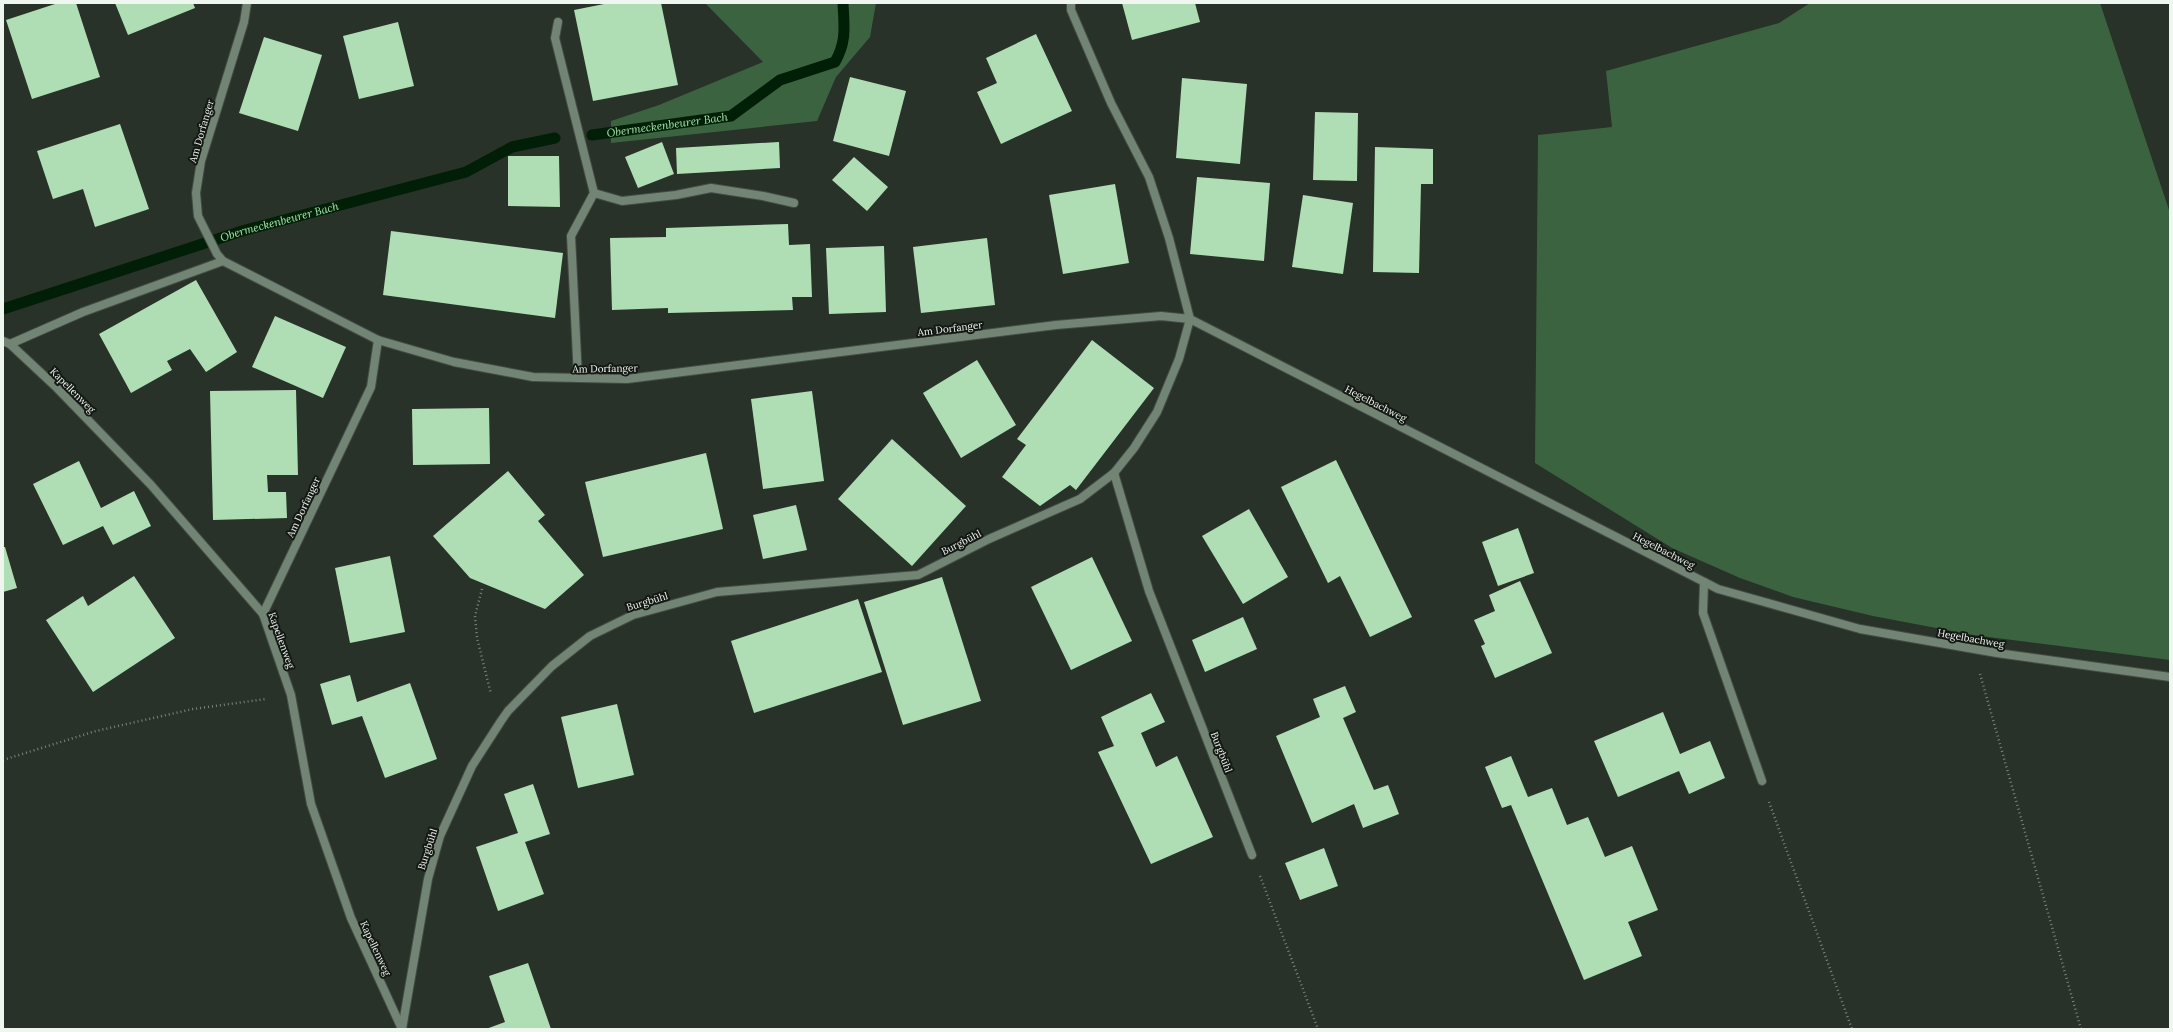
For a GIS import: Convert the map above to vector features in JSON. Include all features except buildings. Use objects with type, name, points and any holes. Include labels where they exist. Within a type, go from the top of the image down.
[{"type":"street","name":"Am Dorfanger","points":[[247,3],[244,22],[201,161],[196,193],[198,216],[217,254],[223,261],[378,340],[475,366],[533,377],[627,379],[1056,325],[1161,316],[1190,319]]},
{"type":"street","points":[[1071,3],[1071,10],[1111,103],[1149,177],[1169,238],[1190,319]]},
{"type":"street","points":[[558,22],[556,38],[594,192],[571,236],[578,378]]},
{"type":"street","points":[[594,192],[622,201],[676,195],[711,188],[794,203]]},
{"type":"street","points":[[7,343],[83,312],[223,261]]},
{"type":"street","name":"Burgbühl","points":[[402,1029],[428,879],[440,836],[472,766],[501,721],[508,711],[552,666],[590,636],[633,615],[717,592],[918,575],[990,539],[1080,499],[1114,473],[1134,448],[1157,412],[1179,359],[1190,319]]},
{"type":"street","name":"Hegelbachweg","points":[[1190,319],[1718,589],[1860,629],[1972,648],[2170,677]]},
{"type":"street","name":"Am Dorfanger","points":[[263,614],[371,387],[378,340]]},
{"type":"street","name":"Kapellenweg","points":[[7,343],[55,386],[151,485],[263,614],[290,695],[311,804],[351,918],[402,1029]]},
{"type":"street","name":"Burgbühl","points":[[1114,473],[1149,591],[1252,855]]},
{"type":"street","points":[[1704,582],[1703,613],[1762,781]]},
{"type":"path","points":[[482,589],[475,616],[477,638],[495,714],[501,721]]},
{"type":"path","points":[[1972,648],[2081,1029]]},
{"type":"path","points":[[3,760],[103,729],[194,709],[290,695]]},
{"type":"path","points":[[1762,781],[1852,1029]]},
{"type":"path","points":[[1252,855],[1318,1029]]},
{"type":"green space","points":[[705,3],[876,3],[870,37],[836,77],[817,121],[611,143],[611,121],[659,105],[763,62]]},
{"type":"green space","points":[[1810,3],[2100,3],[2170,213],[2170,660],[1973,635],[1873,616],[1793,597],[1740,578],[1672,548],[1535,463],[1538,135],[1612,127],[1606,71],[1779,23]]},
{"type":"waterway","name":"Obermeckenbeurer Bach","points":[[592,135],[731,116],[780,80],[835,62],[839,54],[844,33],[843,3]]},
{"type":"waterway","name":"Obermeckenbeurer Bach","points":[[3,309],[242,231],[466,172],[512,147],[555,138]]}]
